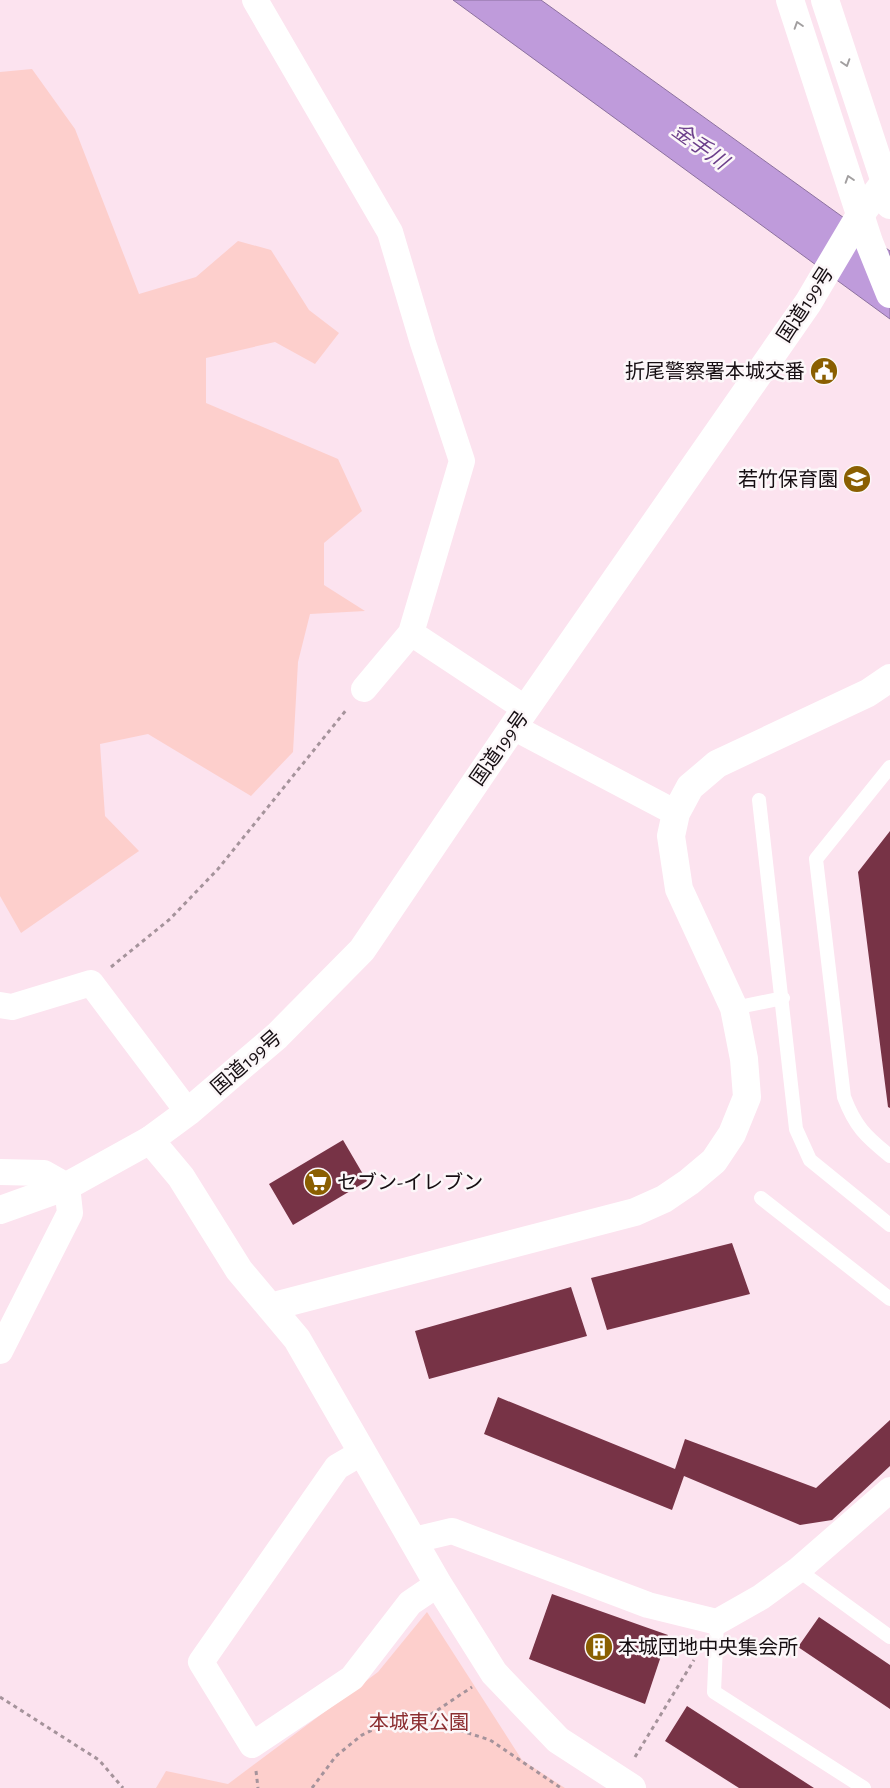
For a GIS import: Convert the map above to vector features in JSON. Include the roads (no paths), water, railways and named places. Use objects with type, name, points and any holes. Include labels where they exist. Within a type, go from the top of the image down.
[{"type":"main road","points":[[790,0],[869,242],[890,294]]},
{"type":"main road","points":[[825,0],[888,187]]},
{"type":"main road","name":"国道199号","points":[[0,1210],[67,1186],[150,1140],[188,1112],[277,1036],[362,950],[519,718],[808,303],[860,215],[888,187]]},
{"type":"main road","points":[[270,1307],[635,1212],[664,1199],[690,1182],[714,1161],[732,1134],[747,1097],[744,1059],[734,1008],[679,889],[670,836],[676,813],[690,787],[717,764],[868,693],[890,678]]},
{"type":"main road","points":[[150,1140],[181,1177],[239,1270],[297,1339],[438,1584],[494,1673],[558,1740],[626,1784]]},
{"type":"street","points":[[255,0],[390,232],[423,343],[462,461],[411,633],[364,689]]},
{"type":"street","points":[[411,633],[519,718],[676,813]]},
{"type":"street","points":[[0,1004],[12,1007],[90,983],[188,1112]]},
{"type":"street","points":[[0,1172],[44,1173],[67,1186],[70,1213],[0,1351]]},
{"type":"street","points":[[361,1453],[337,1467],[202,1662],[252,1744],[352,1678],[410,1604],[438,1584]]},
{"type":"street","points":[[414,1540],[452,1531],[648,1605],[717,1622],[761,1596],[798,1570],[890,1490]]},
{"type":"lane","points":[[890,766],[816,860],[844,1097],[853,1120],[869,1139],[890,1156]]},
{"type":"lane","points":[[759,800],[783,998],[796,1129],[810,1160],[890,1225]]},
{"type":"lane","points":[[734,1008],[783,998]]},
{"type":"lane","points":[[761,1198],[890,1299]]},
{"type":"lane","points":[[798,1570],[890,1637]]},
{"type":"lane","points":[[717,1622],[714,1692],[864,1788]]},
{"type":"water","name":"金手川","points":[[453,0],[541,0],[890,251],[890,319]]},
{"type":"place","name":"折尾警察署本城交番","points":[[824,371]]},
{"type":"place","name":"若竹保育園","points":[[857,479]]},
{"type":"place","name":"セブン-イレブン","points":[[318,1182]]},
{"type":"place","name":"本城団地中央集会所","points":[[599,1647]]},
{"type":"park label","name":"本城東公園","points":[[419,1722]]}]
